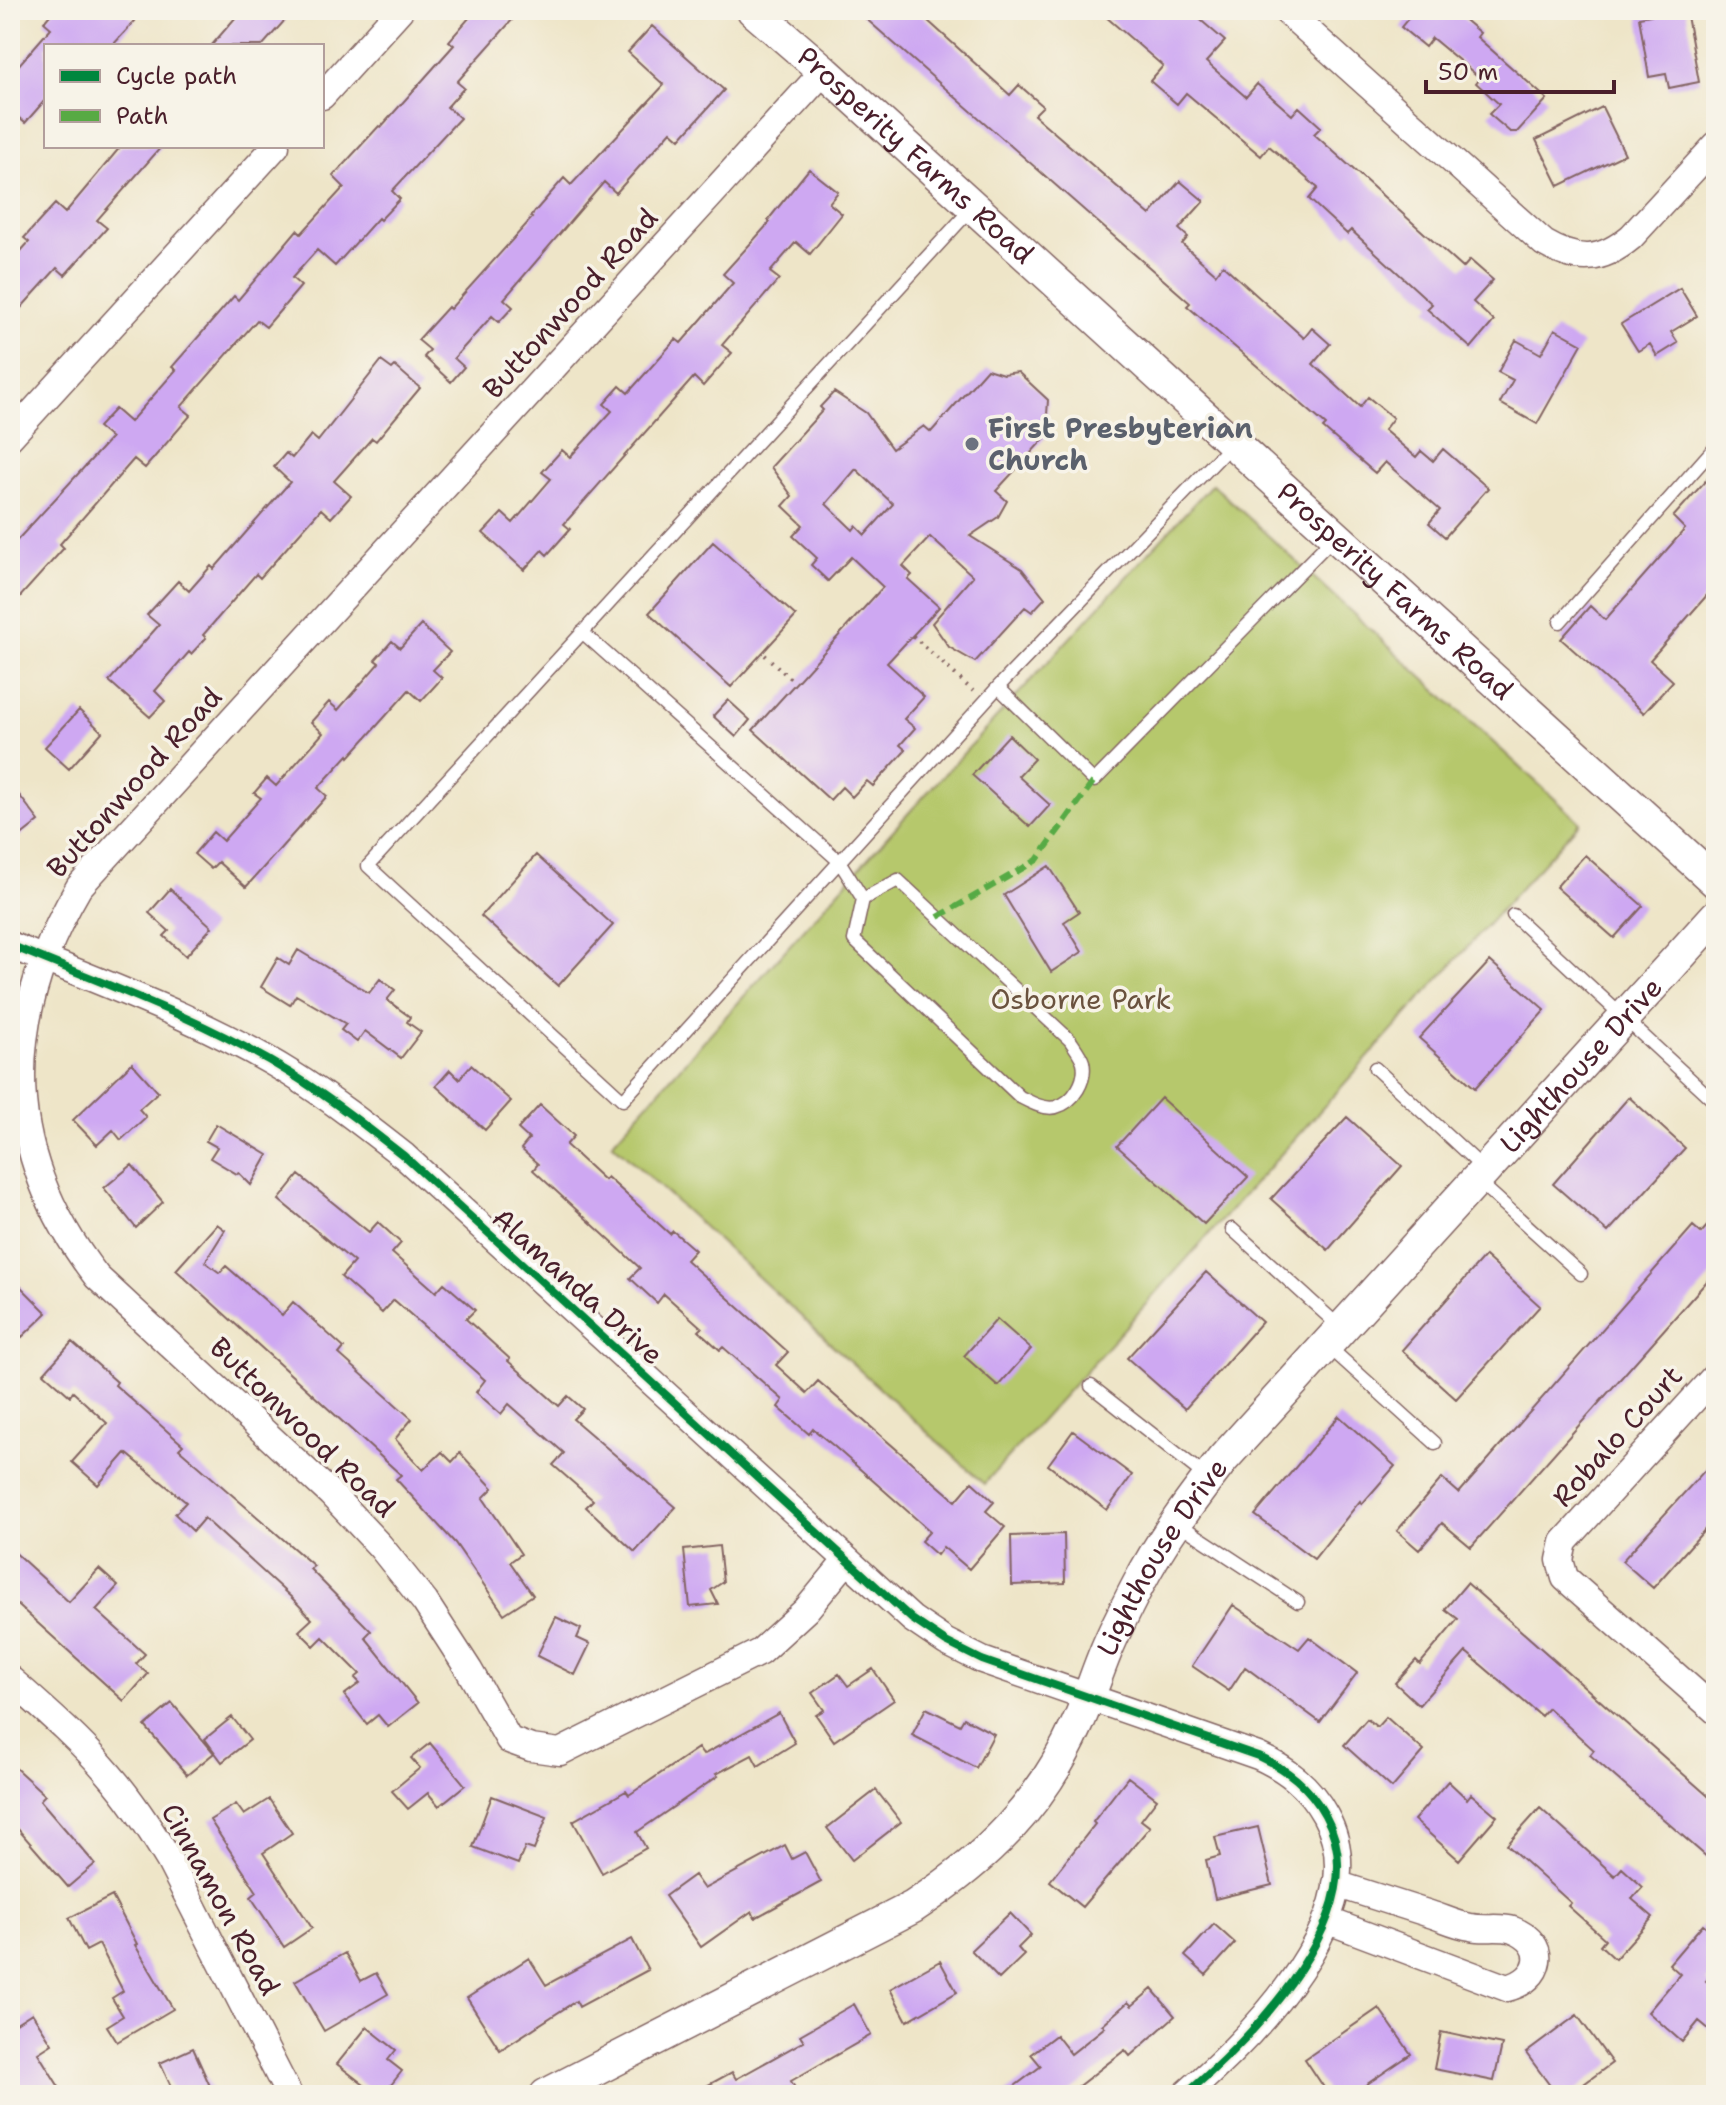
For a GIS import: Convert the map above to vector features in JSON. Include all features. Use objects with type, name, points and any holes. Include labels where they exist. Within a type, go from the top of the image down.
[{"type":"street","points":[[324,94],[400,10]]},
{"type":"street","name":"Prosperity Farms Road","points":[[753,10],[824,71],[1716,882]]},
{"type":"street","points":[[1285,10],[1544,243],[1561,253],[1579,258],[1616,250],[1716,145]]},
{"type":"street","name":"Buttonwood Road","points":[[824,71],[79,887],[38,957],[23,1005],[17,1037],[15,1079],[23,1141],[32,1171],[48,1209],[70,1245],[97,1277],[331,1494],[380,1546],[425,1602],[509,1740],[531,1748],[560,1752],[760,1652],[806,1610],[847,1560]]},
{"type":"street","points":[[10,437],[274,148]]},
{"type":"street","name":"Lighthouse Drive","points":[[546,2095],[913,1907],[958,1878],[985,1855],[1033,1802],[1053,1772],[1078,1725],[1106,1651],[1139,1583],[1176,1522],[1208,1478],[1716,916]]},
{"type":"street","name":"Alamanda Drive","points":[[10,945],[225,1038],[288,1072],[347,1112],[404,1156],[912,1619],[946,1642],[982,1660],[1258,1756],[1292,1774],[1318,1803],[1328,1821],[1338,1859],[1336,1884],[1326,1920],[1302,1966],[1267,2015],[1226,2060],[1185,2095]]},
{"type":"street","name":"Robalo Court","points":[[1716,1375],[1564,1542],[1560,1560],[1565,1578],[1716,1711]]},
{"type":"street","name":"Cinnamon Road","points":[[10,1679],[81,1744],[110,1775],[147,1824],[169,1860],[289,2095]]},
{"type":"street","points":[[1326,1920],[1507,1988],[1521,1985],[1531,1978],[1538,1965],[1537,1954],[1528,1939],[1512,1930],[1471,1927],[1336,1884]]},
{"type":"lane","points":[[973,207],[368,866],[623,1100],[985,701],[1233,443]]},
{"type":"lane","points":[[1560,622],[1716,446]]},
{"type":"lane","points":[[998,687],[1094,781],[1335,536]]},
{"type":"lane","points":[[582,632],[839,861],[863,899],[854,940],[1020,1097],[1039,1106],[1056,1107],[1072,1098],[1082,1084],[1083,1061],[1070,1040],[898,880],[863,899]]},
{"type":"lane","points":[[1513,915],[1716,1103]]},
{"type":"lane","points":[[1375,1068],[1581,1274]]},
{"type":"lane","points":[[1232,1229],[1435,1443]]},
{"type":"lane","points":[[1091,1386],[1208,1478]]},
{"type":"lane","points":[[1176,1522],[1298,1602]]},
{"type":"path","points":[[913,636],[985,701]]},
{"type":"path","points":[[765,655],[793,681]]},
{"type":"green space","name":"Osborne Park","points":[[1212,484],[1580,822],[984,1484],[612,1143],[914,807]]},
{"type":"building","points":[[54,10],[123,10],[135,21],[114,44],[44,44],[44,101],[25,123],[10,110],[10,75],[51,28],[44,22]]},
{"type":"building","points":[[242,10],[294,10],[264,44],[213,44]]},
{"type":"building","points":[[476,10],[521,10],[457,82],[464,88],[447,107],[460,118],[392,191],[400,199],[380,220],[378,218],[335,266],[317,250],[292,278],[301,286],[266,327],[257,320],[181,407],[191,415],[145,468],[134,459],[60,544],[64,548],[10,608],[10,548],[111,438],[98,427],[115,409],[130,422],[176,370],[172,367],[234,296],[238,300],[297,230],[301,234],[344,187],[333,176],[454,45],[449,41]]},
{"type":"building","points":[[856,10],[916,10],[1010,95],[1019,85],[1043,106],[1034,115],[1150,215],[1180,181],[1204,201],[1179,229],[1188,237],[1182,244],[1216,274],[1223,265],[1304,338],[1312,328],[1330,344],[1313,364],[1360,407],[1368,397],[1393,418],[1384,430],[1416,457],[1421,451],[1433,461],[1443,449],[1488,488],[1445,537],[1429,523],[1440,510],[1385,462],[1375,473],[1323,428],[1326,425],[1187,306],[1190,303]]},
{"type":"building","points":[[1098,10],[1189,10],[1225,41],[1206,62],[1246,97],[1257,84],[1292,115],[1299,107],[1321,127],[1314,134],[1463,268],[1470,260],[1493,280],[1473,302],[1494,321],[1471,348],[1427,309],[1432,304],[1351,230],[1347,234],[1309,199],[1318,188],[1269,146],[1261,156],[1186,93],[1177,104],[1150,81],[1163,66]]},
{"type":"building","points":[[1415,10],[1453,10],[1480,33],[1477,37],[1547,99],[1517,132],[1510,132],[1489,114],[1499,104],[1476,83],[1480,78],[1432,38],[1425,47],[1401,27]]},
{"type":"building","points":[[1686,10],[1699,82],[1669,88],[1666,74],[1649,77],[1639,17]]},
{"type":"building","points":[[652,26],[724,90],[680,139],[671,131],[616,193],[604,182],[504,299],[513,307],[499,322],[492,316],[454,358],[464,367],[451,382],[424,357],[430,350],[418,340],[448,307],[450,309],[564,178],[571,185],[664,85],[628,52]]},
{"type":"building","points":[[1602,107],[1625,154],[1559,186],[1536,140]]},
{"type":"building","points":[[119,148],[160,148],[97,220],[107,228],[65,275],[57,268],[20,309],[10,299],[10,263],[29,242],[24,238],[55,204],[65,213]]},
{"type":"building","points":[[809,169],[838,192],[829,203],[842,214],[810,254],[796,242],[770,272],[779,279],[722,345],[732,353],[703,386],[694,377],[564,524],[570,529],[547,555],[542,550],[524,570],[483,533],[502,513],[513,523],[551,479],[542,472],[562,450],[570,457],[612,411],[604,404],[620,386],[628,393],[676,339],[681,343],[733,283],[723,274],[770,222],[768,220]]},
{"type":"building","points":[[1680,288],[1697,316],[1671,332],[1678,343],[1657,356],[1650,344],[1638,351],[1621,324]]},
{"type":"building","points":[[1555,329],[1582,344],[1537,424],[1500,403],[1513,380],[1498,372],[1516,340],[1541,354]]},
{"type":"building","points":[[381,361],[392,369],[395,366],[420,388],[376,441],[372,438],[334,481],[351,496],[331,518],[321,509],[260,578],[256,574],[203,635],[206,638],[191,654],[189,652],[155,691],[165,701],[150,717],[109,681],[159,625],[147,615],[178,581],[189,591],[211,566],[214,569],[290,482],[274,467],[286,453],[292,458],[311,435],[318,441]]},
{"type":"building","points":[[987,369],[1003,374],[1018,372],[1048,400],[1047,415],[1051,431],[996,491],[1007,501],[998,517],[970,536],[1022,569],[1045,598],[1032,612],[1025,607],[975,662],[949,647],[932,623],[973,576],[930,537],[903,566],[912,575],[908,579],[939,607],[887,663],[924,697],[904,719],[915,728],[900,745],[906,750],[873,786],[867,781],[852,797],[842,787],[830,800],[753,730],[883,587],[851,557],[828,581],[811,565],[817,558],[793,536],[803,525],[783,506],[792,496],[771,467],[823,410],[820,407],[834,392],[866,413],[892,449],[924,426],[931,432]],"holes":[[[856,469],[893,504],[865,535],[856,526],[853,530],[826,504]]]},
{"type":"building","points":[[1716,469],[1716,585],[1650,660],[1673,681],[1644,713],[1561,639],[1590,606],[1605,620],[1685,529],[1673,517]]},
{"type":"building","points":[[713,542],[796,616],[731,687],[649,613]]},
{"type":"building","points":[[421,625],[450,652],[433,670],[442,678],[421,701],[409,690],[348,755],[318,788],[327,796],[246,887],[218,862],[211,869],[194,854],[213,832],[223,841],[261,798],[254,793],[267,778],[276,786],[323,733],[311,722],[329,702],[338,710],[379,663],[375,660],[392,641],[400,648]]},
{"type":"building","points":[[728,700],[750,720],[736,737],[713,716]]},
{"type":"building","points":[[79,710],[102,732],[69,769],[45,747]]},
{"type":"building","points":[[1009,735],[1034,759],[1018,776],[1050,805],[1030,827],[972,775]]},
{"type":"building","points":[[10,783],[39,821],[10,844]]},
{"type":"building","points":[[536,855],[613,925],[558,986],[481,916]]},
{"type":"building","points":[[1585,855],[1643,906],[1614,938],[1556,887]]},
{"type":"building","points":[[1049,866],[1079,912],[1064,922],[1082,952],[1051,972],[1004,895]]},
{"type":"building","points":[[170,889],[212,927],[186,956],[164,936],[169,931],[149,913]]},
{"type":"building","points":[[298,950],[369,993],[380,979],[395,990],[387,1000],[410,1017],[407,1022],[421,1032],[401,1058],[365,1031],[357,1042],[341,1030],[346,1024],[296,995],[290,1005],[261,987],[278,958],[289,965]]},
{"type":"building","points":[[1490,961],[1545,1010],[1475,1088],[1419,1038]]},
{"type":"building","points":[[132,1063],[158,1092],[139,1109],[146,1117],[121,1140],[113,1130],[97,1145],[73,1120]]},
{"type":"building","points":[[471,1065],[511,1101],[485,1130],[436,1086],[450,1070],[459,1079]]},
{"type":"building","points":[[1629,1097],[1685,1148],[1608,1232],[1553,1184]]},
{"type":"building","points":[[1161,1098],[1248,1177],[1204,1224],[1117,1146]]},
{"type":"building","points":[[540,1105],[574,1136],[566,1145],[670,1234],[673,1231],[695,1250],[686,1260],[788,1352],[776,1365],[807,1393],[818,1381],[956,1501],[972,1482],[994,1502],[986,1511],[1005,1527],[969,1569],[943,1547],[937,1555],[921,1541],[930,1531],[813,1429],[809,1434],[778,1407],[783,1400],[723,1347],[720,1350],[699,1331],[702,1328],[664,1294],[657,1303],[630,1278],[640,1268],[533,1170],[538,1164],[521,1149],[529,1139],[518,1129]]},
{"type":"building","points":[[1347,1117],[1402,1166],[1328,1250],[1271,1199]]},
{"type":"building","points":[[216,1124],[268,1155],[251,1185],[239,1173],[210,1158],[217,1147],[206,1141]]},
{"type":"building","points":[[132,1165],[163,1202],[136,1228],[104,1188]]},
{"type":"building","points":[[299,1175],[369,1232],[378,1222],[401,1243],[392,1253],[436,1292],[444,1283],[475,1310],[466,1319],[510,1359],[508,1361],[559,1406],[568,1396],[583,1409],[573,1419],[676,1507],[635,1552],[586,1507],[593,1500],[553,1465],[564,1453],[509,1404],[501,1414],[476,1392],[485,1380],[394,1300],[382,1313],[341,1277],[354,1262],[279,1200]]},
{"type":"building","points":[[1716,1216],[1716,1271],[1471,1547],[1442,1523],[1419,1550],[1397,1531],[1442,1478],[1459,1493],[1693,1226],[1701,1233]]},
{"type":"building","points":[[217,1224],[225,1230],[205,1262],[220,1273],[226,1266],[282,1315],[293,1302],[344,1348],[339,1354],[412,1419],[395,1439],[423,1470],[442,1452],[452,1462],[460,1453],[493,1488],[483,1498],[521,1554],[510,1562],[533,1595],[504,1614],[455,1543],[396,1479],[401,1475],[176,1270]]},
{"type":"building","points":[[1485,1256],[1540,1306],[1456,1399],[1402,1350]]},
{"type":"building","points":[[1206,1272],[1262,1322],[1185,1409],[1127,1358]]},
{"type":"building","points":[[10,1276],[47,1313],[22,1337],[10,1325]]},
{"type":"building","points":[[997,1319],[1031,1349],[998,1386],[964,1356]]},
{"type":"building","points":[[72,1342],[183,1445],[179,1449],[314,1566],[310,1569],[371,1631],[365,1637],[418,1703],[388,1727],[378,1715],[367,1724],[344,1695],[360,1683],[355,1678],[360,1674],[323,1637],[314,1646],[299,1631],[312,1619],[204,1518],[193,1531],[175,1514],[186,1502],[126,1453],[98,1485],[72,1462],[107,1423],[73,1392],[70,1396],[44,1373]]},
{"type":"building","points":[[1339,1416],[1395,1466],[1362,1504],[1360,1501],[1314,1559],[1255,1515]]},
{"type":"building","points":[[1073,1431],[1132,1475],[1107,1510],[1048,1465]]},
{"type":"building","points":[[1716,1458],[1716,1517],[1653,1588],[1622,1561]]},
{"type":"building","points":[[1064,1534],[1065,1583],[1012,1585],[1011,1536]]},
{"type":"building","points":[[719,1546],[723,1582],[711,1590],[718,1604],[690,1607],[684,1550]]},
{"type":"building","points":[[10,1548],[69,1602],[99,1569],[118,1586],[96,1610],[145,1654],[136,1664],[148,1674],[124,1701],[10,1598]]},
{"type":"building","points":[[1467,1583],[1716,1803],[1716,1865],[1590,1755],[1594,1750],[1548,1708],[1541,1716],[1466,1652],[1419,1705],[1395,1683],[1416,1660],[1420,1664],[1458,1619],[1445,1609]]},
{"type":"building","points":[[1233,1605],[1299,1649],[1309,1637],[1357,1673],[1320,1722],[1245,1667],[1229,1691],[1192,1666]]},
{"type":"building","points":[[556,1617],[581,1629],[577,1638],[590,1644],[575,1675],[537,1656]]},
{"type":"building","points":[[873,1669],[894,1700],[834,1741],[816,1715],[824,1710],[812,1693],[839,1674],[848,1686]]},
{"type":"building","points":[[172,1703],[214,1753],[187,1775],[145,1726]]},
{"type":"building","points":[[926,1708],[960,1725],[964,1718],[994,1734],[976,1768],[912,1735]]},
{"type":"building","points":[[779,1713],[795,1743],[758,1766],[752,1755],[716,1774],[718,1776],[637,1832],[646,1848],[602,1873],[573,1821],[626,1791],[629,1795],[698,1748],[703,1755]]},
{"type":"building","points":[[232,1717],[250,1740],[222,1762],[205,1739]]},
{"type":"building","points":[[1386,1717],[1424,1751],[1392,1788],[1344,1745],[1367,1719],[1377,1727]]},
{"type":"building","points":[[430,1743],[465,1785],[439,1806],[428,1793],[408,1809],[392,1791],[420,1768],[411,1758]]},
{"type":"building","points":[[10,1763],[45,1795],[40,1800],[95,1864],[68,1887],[10,1820]]},
{"type":"building","points":[[1128,1777],[1157,1799],[1141,1820],[1150,1827],[1082,1907],[1050,1881]]},
{"type":"building","points":[[1448,1781],[1467,1799],[1471,1794],[1497,1816],[1459,1860],[1414,1820]]},
{"type":"building","points":[[876,1790],[901,1822],[852,1860],[827,1828]]},
{"type":"building","points":[[492,1796],[547,1817],[534,1850],[525,1847],[518,1864],[473,1847]]},
{"type":"building","points":[[269,1799],[292,1833],[263,1853],[312,1928],[284,1947],[251,1897],[257,1892],[210,1820],[236,1804],[244,1815]]},
{"type":"building","points":[[1540,1808],[1615,1876],[1622,1868],[1643,1887],[1632,1899],[1653,1917],[1615,1959],[1600,1945],[1605,1939],[1568,1906],[1571,1903],[1507,1845]]},
{"type":"building","points":[[1258,1827],[1272,1885],[1215,1899],[1206,1860],[1220,1856],[1215,1837]]},
{"type":"building","points":[[785,1845],[792,1859],[805,1852],[821,1882],[755,1918],[752,1911],[701,1947],[665,1896],[694,1875],[704,1889]]},
{"type":"building","points":[[112,1896],[135,1945],[173,2009],[117,2042],[107,2026],[123,2016],[112,1998],[123,1991],[99,1944],[86,1951],[69,1918]]},
{"type":"building","points":[[1010,1913],[1031,1935],[1018,1948],[1024,1955],[999,1979],[971,1950]]},
{"type":"building","points":[[1214,1924],[1235,1943],[1206,1975],[1185,1956]]},
{"type":"building","points":[[1703,1924],[1716,1935],[1716,1970],[1706,1981],[1716,1989],[1716,2035],[1699,2021],[1682,2042],[1648,2012],[1680,1974],[1669,1964]]},
{"type":"building","points":[[632,1939],[648,1970],[579,2007],[576,2001],[500,2050],[467,1998],[529,1958],[546,1985]]},
{"type":"building","points":[[345,1953],[361,1981],[376,1973],[388,1994],[324,2031],[295,1981]]},
{"type":"building","points":[[940,1961],[957,1992],[907,2021],[890,1989]]},
{"type":"building","points":[[1152,1989],[1175,2016],[1130,2056],[1125,2050],[1067,2095],[1003,2095],[1041,2066],[1031,2054],[1056,2035],[1071,2054],[1105,2027],[1102,2025],[1128,2002],[1132,2006]]},
{"type":"building","points":[[854,2004],[871,2035],[791,2081],[799,2095],[690,2095],[732,2072],[736,2079],[804,2041],[800,2035]]},
{"type":"building","points":[[1379,2008],[1411,2054],[1351,2095],[1329,2095],[1305,2059]]},
{"type":"building","points":[[32,2013],[52,2044],[38,2053],[64,2095],[24,2095],[10,2073],[10,2027]]},
{"type":"building","points":[[1577,2015],[1612,2063],[1569,2095],[1557,2095],[1526,2053]]},
{"type":"building","points":[[367,2027],[396,2050],[388,2060],[402,2071],[383,2095],[377,2095],[337,2064]]},
{"type":"building","points":[[1441,2032],[1502,2045],[1494,2081],[1434,2069]]},
{"type":"building","points":[[193,2048],[214,2095],[175,2095],[160,2063]]},
{"type":"marked path","points":[[938,917],[1037,860],[1094,781]]},
{"type":"cycle path","points":[[10,945],[153,1003],[223,1036],[290,1073],[348,1113],[404,1156],[912,1619],[946,1642],[982,1660],[1258,1756],[1288,1773],[1304,1787],[1325,1815],[1337,1852],[1335,1891],[1322,1931],[1300,1970],[1273,2007],[1185,2095]]},
{"type":"place","name":"First Presbyterian Church","points":[[972,444]]}]
